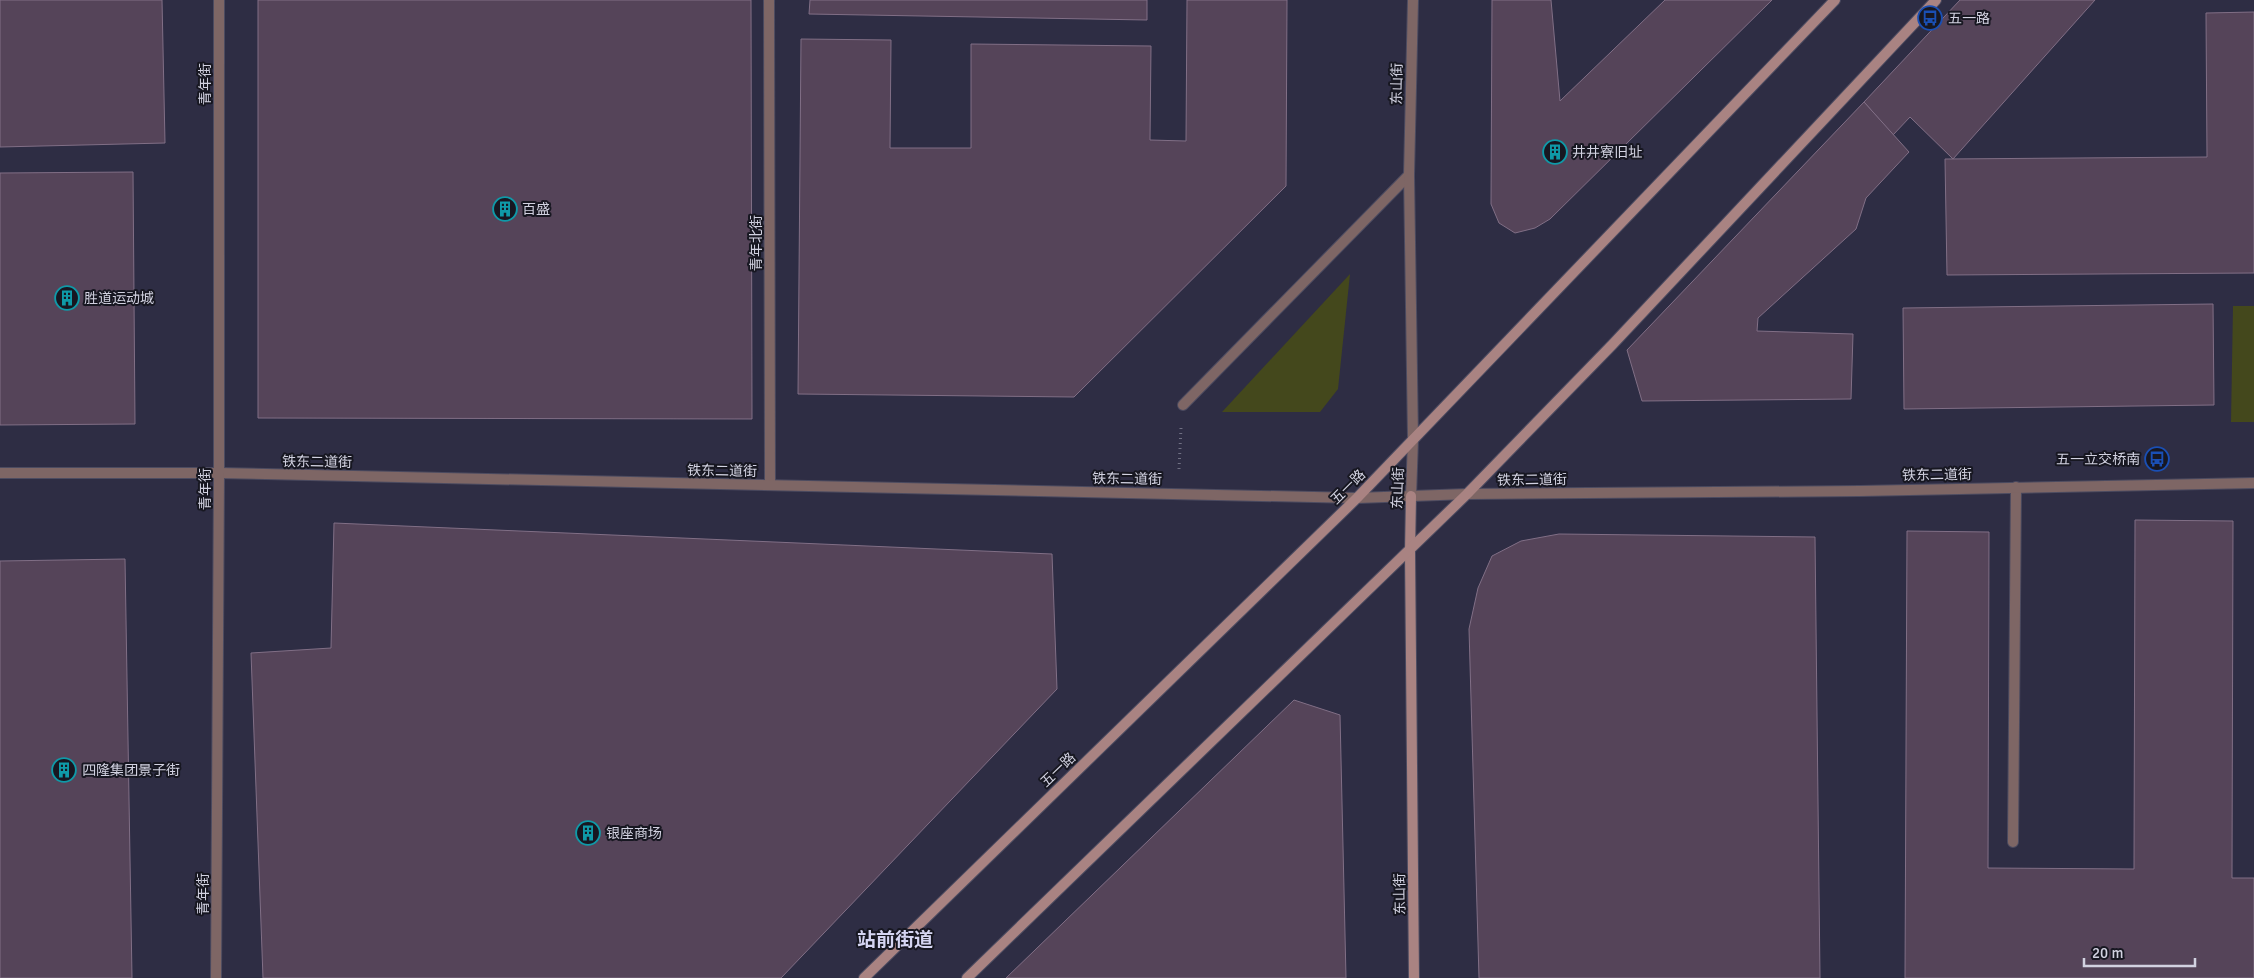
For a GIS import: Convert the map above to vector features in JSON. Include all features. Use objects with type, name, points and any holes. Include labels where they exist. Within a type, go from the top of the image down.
[{"type":"main road","name":"五一路","points":[[864,978],[1356,498],[1834,0]]},
{"type":"main road","points":[[967,978],[1410,552],[1612,345],[1936,0]]},
{"type":"main road","name":"东山街","points":[[1411,496],[1414,978]]},
{"type":"street","name":"青年街","points":[[216,978],[219,0]]},
{"type":"street","name":"青年北街","points":[[768,0],[770,485]]},
{"type":"street","name":"东山街","points":[[1411,496],[1414,439],[1409,175],[1413,0]]},
{"type":"street","points":[[1183,404],[1409,175]]},
{"type":"street","name":"铁东二道街","points":[[0,473],[219,473],[1356,498],[1467,494],[2016,488],[2254,483]]},
{"type":"street","points":[[2013,842],[2016,488]]},
{"type":"path","points":[[1177,494],[1183,404]]},
{"type":"green space","points":[[1350,274],[1338,389],[1320,412],[1222,412]]},
{"type":"green space","points":[[2233,306],[2254,306],[2254,422],[2231,422]]},
{"type":"building","points":[[0,0],[162,0],[165,143],[0,147]]},
{"type":"building","name":"百盛","points":[[258,0],[751,0],[752,419],[258,418]]},
{"type":"building","points":[[810,0],[1147,0],[1147,20],[809,14]]},
{"type":"building","points":[[1187,0],[1287,0],[1286,186],[1074,397],[798,394],[801,39],[891,40],[890,148],[971,148],[971,44],[1151,46],[1150,140],[1186,141]]},
{"type":"building","name":"井井寮旧址","points":[[1492,0],[1551,0],[1560,101],[1665,0],[1772,0],[1550,219],[1535,228],[1515,233],[1499,223],[1491,204]]},
{"type":"building","points":[[1960,0],[2095,0],[1953,159],[1910,117],[1893,135],[1864,102]]},
{"type":"building","points":[[2254,12],[2254,273],[1947,275],[1945,159],[2207,157],[2206,13]]},
{"type":"building","points":[[1864,102],[1909,152],[1866,198],[1856,229],[1758,318],[1757,331],[1853,334],[1851,399],[1642,401],[1627,350]]},
{"type":"building","name":"胜道运动城","points":[[133,172],[135,424],[0,425],[0,173]]},
{"type":"building","points":[[2213,304],[2214,405],[1904,409],[1903,308]]},
{"type":"building","points":[[2135,520],[2233,521],[2232,878],[2254,878],[2254,978],[1905,978],[1907,531],[1989,532],[1988,868],[2134,869]]},
{"type":"building","name":"银座商场","points":[[334,523],[1052,554],[1057,689],[781,978],[263,978],[251,653],[331,648]]},
{"type":"building","points":[[1559,534],[1815,537],[1820,978],[1479,978],[1469,629],[1478,588],[1492,556],[1521,541]]},
{"type":"building","name":"四隆集团景子街","points":[[125,559],[132,978],[0,978],[0,561]]},
{"type":"building","points":[[1294,700],[1340,715],[1346,978],[1006,978]]},
{"type":"place","name":"五一路","points":[[1930,18]]},
{"type":"place","name":"井井寮旧址","points":[[1555,152]]},
{"type":"place","name":"百盛","points":[[505,209]]},
{"type":"place","name":"胜道运动城","points":[[67,298]]},
{"type":"place","name":"五一立交桥南","points":[[2157,459]]},
{"type":"place","name":"四隆集团景子街","points":[[64,770]]},
{"type":"place","name":"银座商场","points":[[588,833]]},
{"type":"district","name":"站前街道","points":[[895,940]]}]
